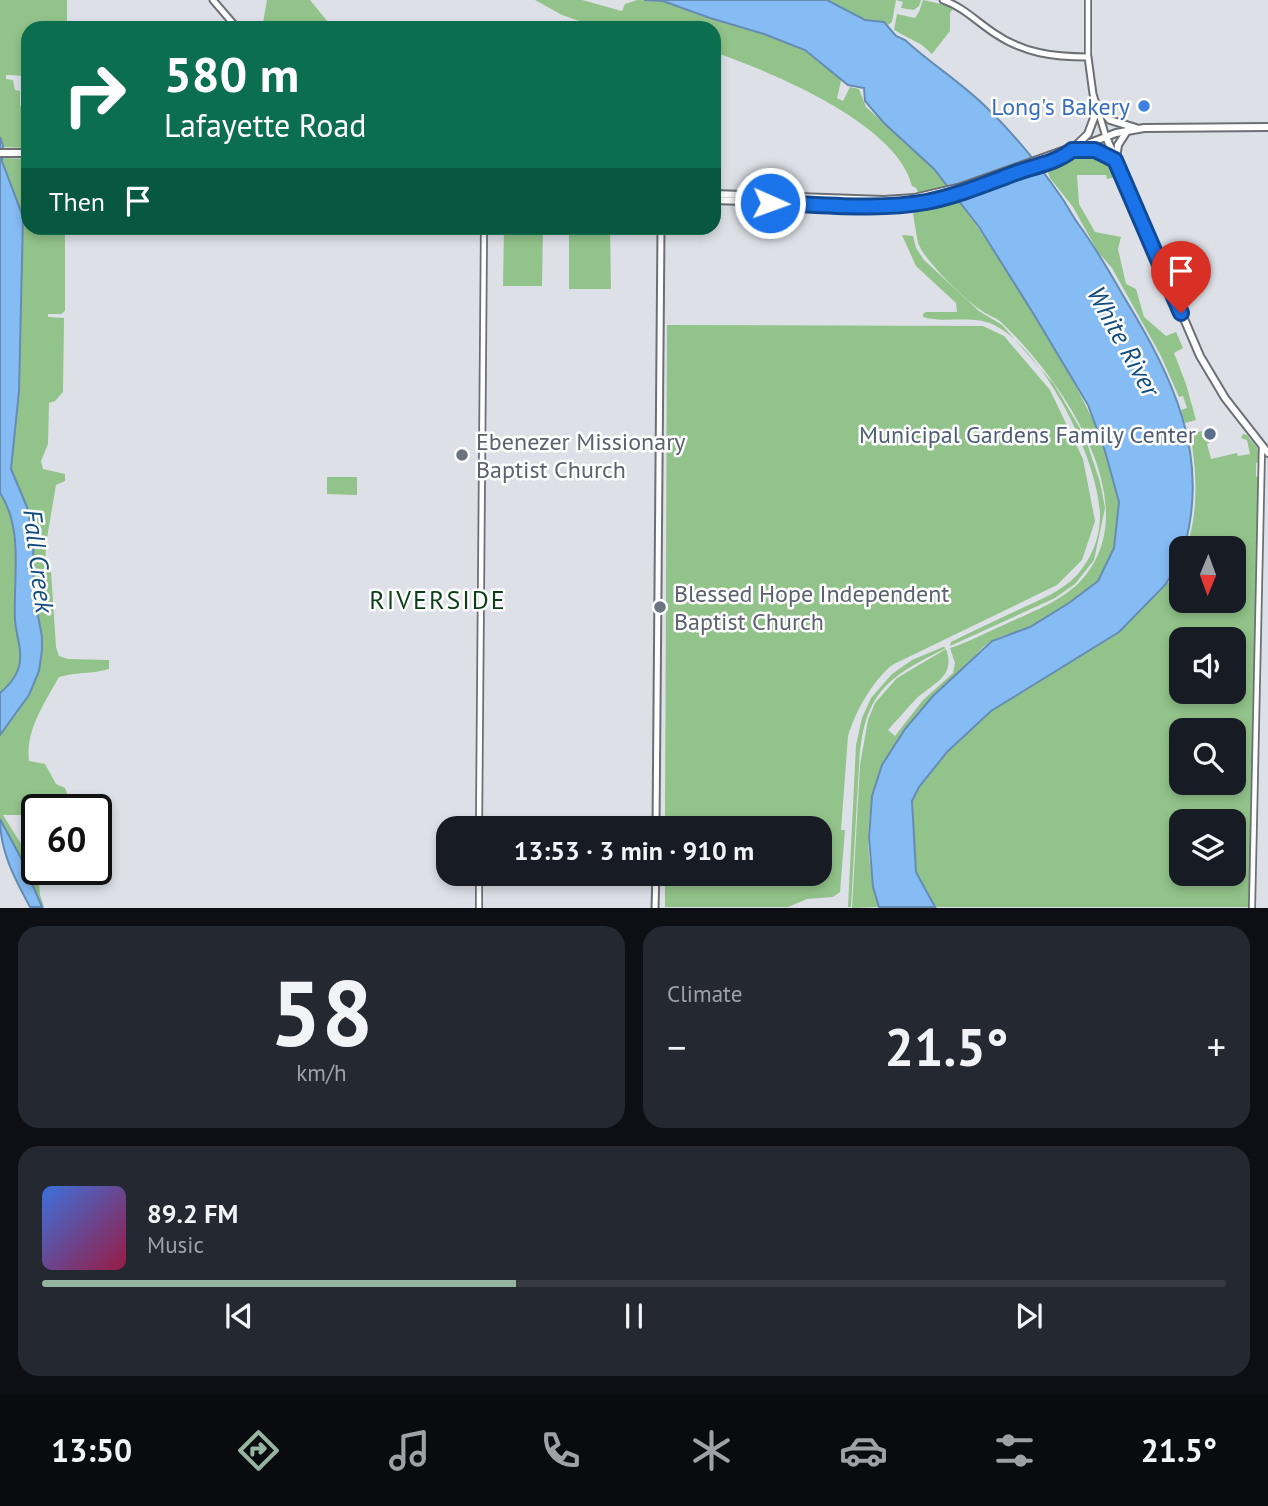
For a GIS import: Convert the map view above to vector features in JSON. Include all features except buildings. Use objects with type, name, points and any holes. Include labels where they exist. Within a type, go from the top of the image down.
[{"type":"main road","points":[[214,0],[231,21]]},
{"type":"main road","points":[[943,0],[959,6],[997,35],[1023,49],[1049,55],[1088,57],[1096,106],[1106,137],[1200,356],[1221,392],[1268,453]]},
{"type":"main road","points":[[1096,106],[1110,120],[1138,128]]},
{"type":"main road","points":[[1072,150],[1088,134],[1096,106]]},
{"type":"main road","points":[[721,200],[884,206],[937,197],[1138,128],[1268,127]]},
{"type":"main road","points":[[1115,160],[1118,145],[1127,131]]},
{"type":"main road","points":[[1072,150],[1095,150],[1115,160]]},
{"type":"main road","points":[[0,153],[21,153]]},
{"type":"main road","points":[[721,194],[884,200],[937,197]]},
{"type":"main road","points":[[656,816],[661,235]]},
{"type":"main road","points":[[655,908],[656,886]]},
{"type":"street","points":[[1088,0],[1088,57]]},
{"type":"street","points":[[479,816],[484,235]]},
{"type":"street","points":[[1252,908],[1262,446]]},
{"type":"street","points":[[479,886],[479,908]]},
{"type":"green space","points":[[0,0],[67,0],[67,21],[21,21],[21,76],[6,75],[6,79],[13,80],[15,90],[20,91],[21,148],[0,147]]},
{"type":"green space","points":[[267,0],[310,0],[327,21],[263,21]]},
{"type":"green space","points":[[535,0],[582,0],[622,11],[625,4],[637,0],[663,1],[720,21],[580,21]]},
{"type":"green space","points":[[827,0],[896,0],[892,22],[888,25],[865,20]]},
{"type":"green space","points":[[896,0],[921,0],[914,10],[901,8],[903,2]]},
{"type":"green space","points":[[923,0],[954,7],[950,13],[950,31],[932,54],[922,45],[894,30],[897,14],[915,18]]},
{"type":"green space","points":[[721,21],[805,50],[839,76],[841,81],[837,98],[843,101],[850,87],[859,89],[866,107],[934,169],[948,187],[919,194],[912,186],[902,163],[883,141],[858,121],[829,103],[767,73],[721,55]]},
{"type":"green space","points":[[1087,152],[1101,157],[1115,177],[1107,179],[1106,175],[1077,175],[1079,204],[1095,232],[1121,237],[1118,249],[1126,284],[1136,289],[1144,317],[1166,336],[1176,332],[1183,348],[1174,353],[1196,420],[1185,423],[1181,410],[1187,408],[1183,396],[1179,397],[1161,356],[1112,268],[1098,252],[1073,207],[1050,178],[1046,167]]},
{"type":"green space","points":[[2,158],[21,159],[21,211]]},
{"type":"green space","points":[[956,198],[990,245],[1041,326],[1088,410],[1114,476],[1120,509],[1117,530],[1108,564],[1094,586],[1035,625],[988,643],[908,727],[878,780],[871,808],[868,838],[871,871],[879,907],[852,908],[860,765],[868,720],[875,703],[897,678],[946,649],[946,672],[937,683],[918,697],[888,730],[895,736],[923,700],[953,673],[955,663],[950,648],[1056,600],[1085,576],[1101,546],[1106,513],[1101,478],[1088,442],[1049,376],[1002,323],[974,305],[950,283],[928,259],[918,243],[913,214],[919,208]]},
{"type":"green space","points":[[23,235],[65,235],[65,311],[61,314],[48,314],[48,317],[64,318],[63,392],[55,401],[49,403],[48,444],[41,461],[43,469],[65,474],[65,481],[56,485],[46,544],[45,571],[51,572],[56,647],[59,656],[68,659],[109,660],[109,669],[59,677],[37,717],[30,739],[29,761],[45,764],[56,784],[65,788],[67,794],[21,794],[21,815],[3,815],[21,844],[21,858],[0,819],[0,735],[18,712],[42,637],[34,595],[33,536],[27,507],[11,469],[19,391]]},
{"type":"green space","points":[[504,235],[543,235],[542,286],[503,286]]},
{"type":"green space","points":[[569,235],[610,235],[611,289],[569,289]]},
{"type":"green space","points":[[902,235],[913,236],[916,248],[924,260],[979,311],[1002,325],[1012,337],[988,322],[923,317],[926,312],[957,312],[956,303],[916,266]]},
{"type":"green space","points":[[667,325],[983,326],[1004,336],[1050,390],[1083,459],[1095,521],[1082,560],[1057,585],[892,665],[878,680],[855,716],[848,736],[841,830],[845,830],[840,892],[833,897],[807,899],[788,907],[665,907],[665,886],[832,886],[832,816],[665,816]]},
{"type":"green space","points":[[1037,365],[1054,384],[1085,437],[1100,482],[1105,508],[1094,560],[1075,584],[1055,598],[950,646],[951,642],[1064,586],[1082,569],[1096,540],[1100,517],[1098,494],[1091,468],[1066,411]]},
{"type":"green space","points":[[1202,431],[1204,438],[1211,436],[1212,441],[1207,444],[1211,459],[1237,453],[1238,456],[1250,454],[1247,440],[1241,438],[1243,434],[1247,435],[1258,449],[1260,462],[1256,463],[1256,476],[1259,479],[1250,907],[935,907],[916,872],[912,801],[919,787],[947,752],[991,711],[1119,632],[1169,582],[1169,613],[1246,613],[1246,536],[1190,536],[1196,491],[1190,434]]},
{"type":"green space","points":[[327,477],[357,477],[357,495],[327,494]]},
{"type":"green space","points":[[0,493],[12,522],[15,538],[15,620],[20,655],[16,675],[0,693]]},
{"type":"green space","points":[[946,648],[893,679],[879,694],[867,718],[859,758],[851,907],[848,907],[856,745],[862,718],[871,698],[892,674],[912,660]]},
{"type":"green space","points":[[33,885],[39,885],[42,907]]},
{"type":"water","name":"White River","points":[[644,0],[827,0],[865,20],[884,22],[896,36],[905,40],[977,99],[1027,151],[1097,252],[1157,356],[1171,386],[1190,448],[1193,480],[1191,513],[1186,536],[1169,536],[1169,579],[1166,584],[1119,632],[991,711],[947,752],[919,787],[912,801],[916,872],[935,907],[879,907],[873,887],[869,837],[872,796],[882,765],[905,729],[933,696],[992,641],[1030,627],[1098,581],[1114,548],[1119,502],[1105,451],[1088,405],[979,227],[934,169],[884,123],[865,101],[864,88],[848,85],[805,50],[663,1]]},
{"type":"water","name":"Fall Creek","points":[[0,137],[3,146],[2,161],[21,212],[23,235],[19,391],[11,469],[27,507],[33,536],[34,595],[42,650],[39,671],[29,695],[0,735],[0,693],[16,675],[20,655],[15,620],[15,538],[7,507],[0,493]]},
{"type":"water","points":[[0,819],[21,858],[21,885],[33,885],[42,907],[30,907],[14,876]]},
{"type":"place","name":"Long's Bakery","points":[[1144,106]]},
{"type":"place","name":"Municipal Gardens Family Center","points":[[1210,434]]},
{"type":"place","name":"Ebenezer Missionary Baptist Church","points":[[462,455]]},
{"type":"place","name":"Blessed Hope Independent Baptist Church","points":[[660,607]]},
{"type":"district","name":"RIVERSIDE","points":[[438,599]]},
{"type":"route","points":[[770,203],[884,206],[938,200],[1072,150],[1095,150],[1115,160],[1181,313]]}]
